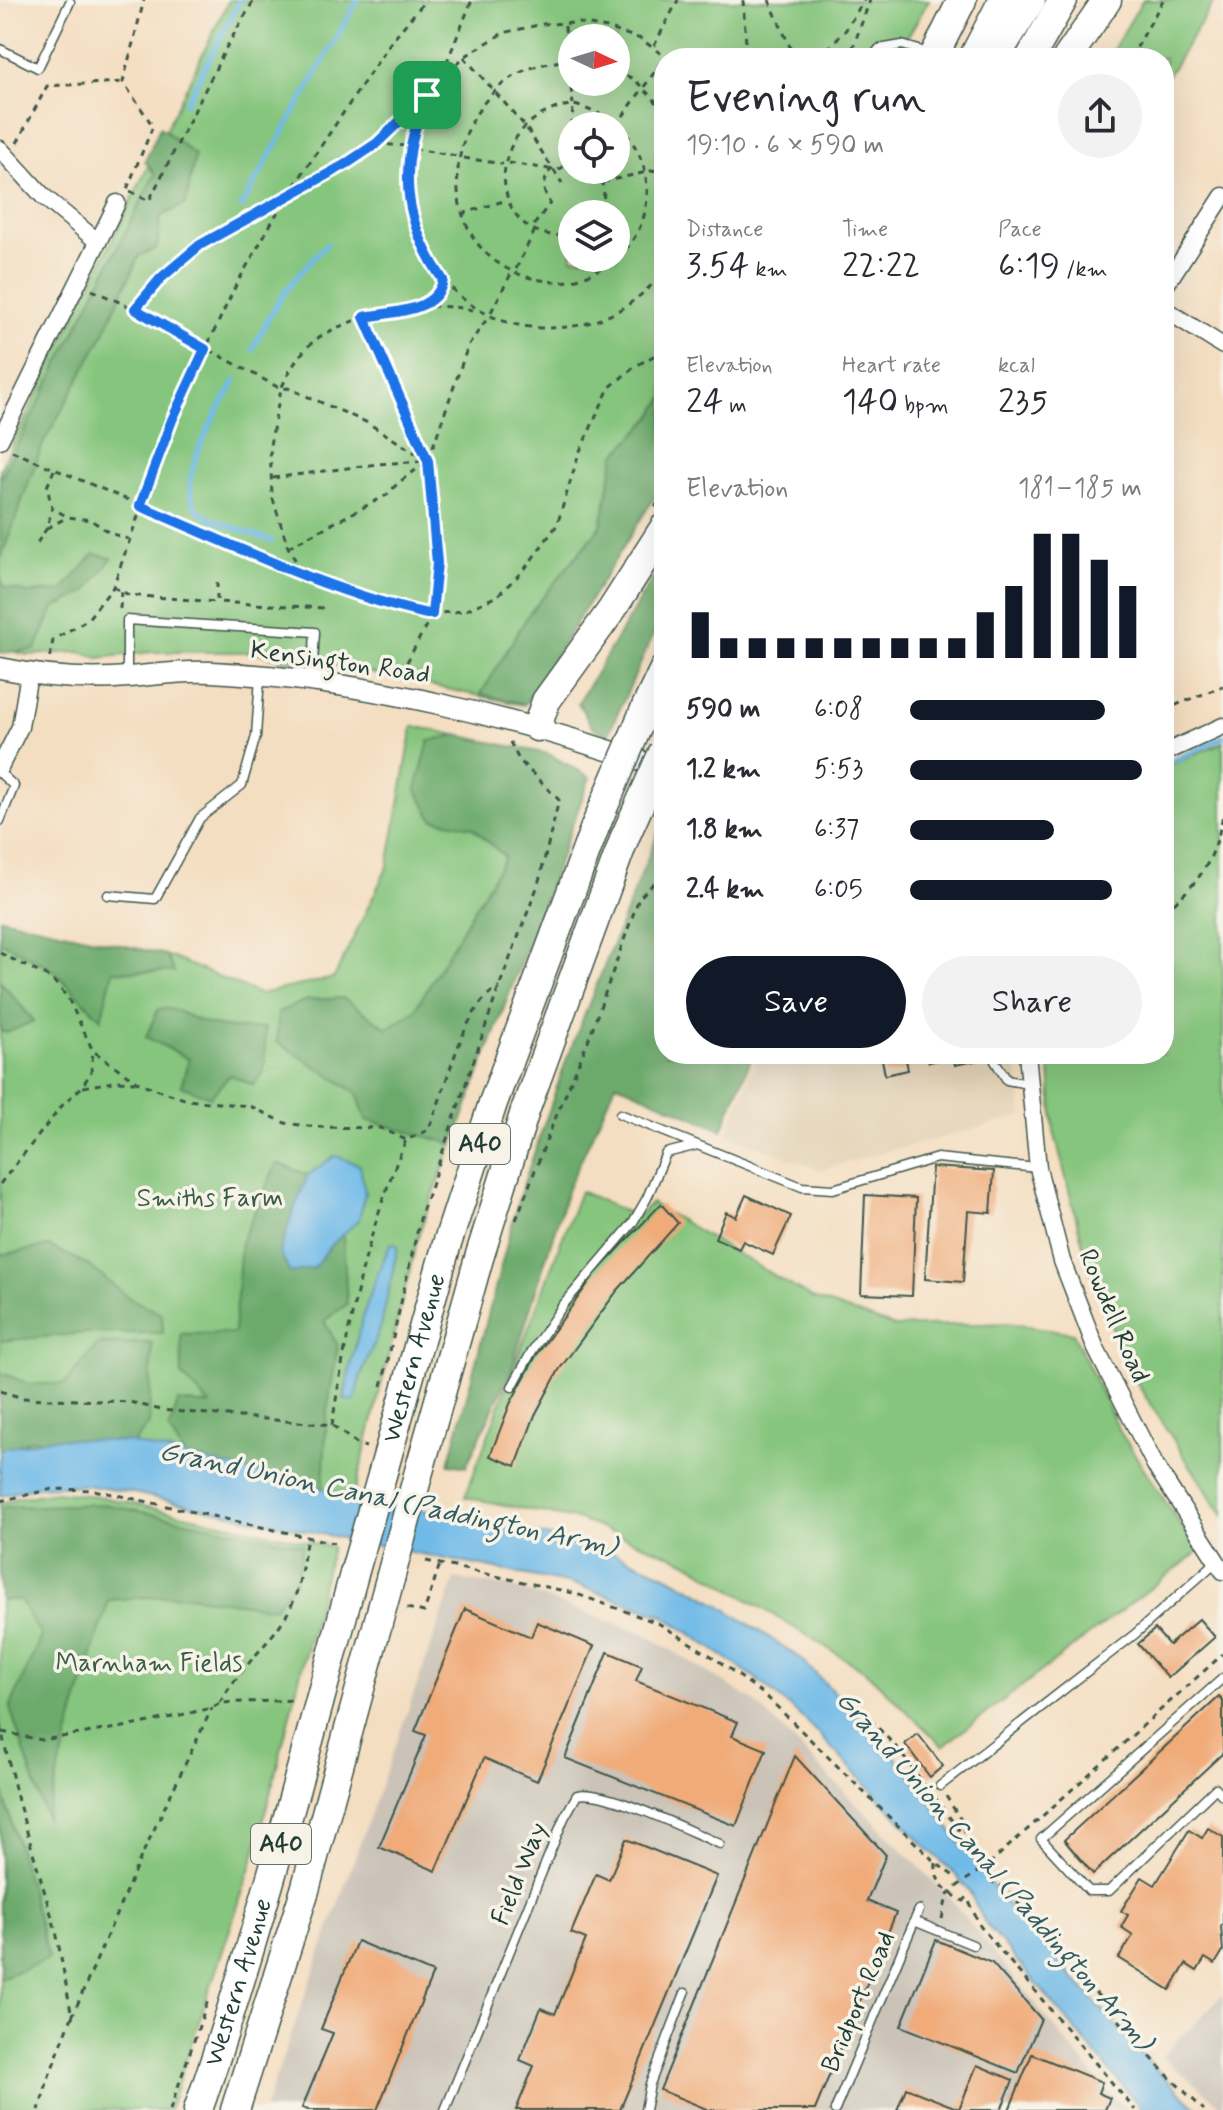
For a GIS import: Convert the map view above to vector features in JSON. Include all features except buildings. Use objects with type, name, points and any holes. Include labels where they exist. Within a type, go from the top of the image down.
[{"type":"highway","points":[[938,48],[962,0]]},
{"type":"highway","points":[[978,48],[1003,0]]},
{"type":"highway","points":[[1001,48],[1031,0]]},
{"type":"highway","points":[[1036,48],[1063,0]]},
{"type":"highway","points":[[1074,48],[1107,0]]},
{"type":"highway","points":[[1097,48],[1124,0]]},
{"type":"highway","points":[[537,727],[546,701],[611,611],[654,544]]},
{"type":"highway","name":"Western Avenue","points":[[198,2110],[230,2019],[272,1876],[354,1574],[373,1457],[493,1103],[595,827],[654,690]]},
{"type":"highway","name":"Western Avenue","points":[[235,2110],[305,1890],[479,1258],[525,1111],[625,837],[654,772]]},
{"type":"street","points":[[4,154],[43,196],[98,242]]},
{"type":"street","points":[[0,443],[122,196]]},
{"type":"street","points":[[1174,272],[1223,196]]},
{"type":"street","points":[[1174,315],[1223,346]]},
{"type":"street","name":"Kensington Road","points":[[0,668],[87,679],[200,671],[260,676],[400,696],[537,727],[654,766]]},
{"type":"street","points":[[0,767],[20,727],[29,674]]},
{"type":"street","points":[[1174,748],[1223,726]]},
{"type":"street","name":"Rowdell Road","points":[[1027,1064],[1038,1168],[1062,1261],[1096,1349],[1155,1465],[1220,1566]]},
{"type":"lane","points":[[0,49],[38,68],[70,2]]},
{"type":"lane","points":[[885,48],[902,45],[911,48]]},
{"type":"lane","points":[[127,677],[127,620],[315,632],[312,683]]},
{"type":"lane","points":[[108,895],[155,899],[200,818],[242,785],[256,736],[260,676]]},
{"type":"lane","points":[[0,773],[14,786],[0,821]]},
{"type":"lane","points":[[997,1064],[1007,1080],[1028,1084]]},
{"type":"lane","points":[[620,1114],[802,1187],[815,1189],[833,1189],[937,1158],[1038,1168]]},
{"type":"lane","points":[[512,1387],[563,1305],[632,1224],[666,1153],[695,1145]]},
{"type":"lane","points":[[940,1786],[1220,1566]]},
{"type":"lane","points":[[1221,1789],[1109,1891],[1089,1891],[1041,1839],[1223,1678]]},
{"type":"lane","name":"Field Way","points":[[445,2110],[564,1818],[577,1795],[588,1793],[614,1800],[720,1844]]},
{"type":"lane","name":"Bridport Road","points":[[835,2110],[919,1910]]},
{"type":"lane","points":[[914,1921],[973,1945]]},
{"type":"lane","points":[[645,2110],[650,2084],[685,1993]]},
{"type":"path","points":[[144,0],[123,82],[153,126],[122,196],[149,201],[226,48],[254,0]]},
{"type":"path","points":[[50,658],[53,640],[87,620],[113,587],[172,420],[236,285],[284,201],[393,39],[426,0]]},
{"type":"path","points":[[441,77],[472,0]]},
{"type":"path","points":[[135,309],[161,278],[200,245],[284,201],[376,144],[427,95],[441,77],[464,57],[503,33],[566,21],[607,28],[641,39],[653,47],[678,0]]},
{"type":"path","points":[[743,0],[746,48]]},
{"type":"path","points":[[769,0],[791,48]]},
{"type":"path","points":[[829,48],[867,0]]},
{"type":"path","points":[[853,48],[867,0]]},
{"type":"path","points":[[1137,48],[1163,0]]},
{"type":"path","points":[[464,57],[525,126],[558,176]]},
{"type":"path","points":[[558,64],[536,67],[521,74],[495,93],[475,115],[456,183],[457,201],[480,248],[514,271],[560,282],[574,280],[613,261],[634,238],[646,210],[645,173],[630,140]]},
{"type":"path","points":[[625,112],[654,72]]},
{"type":"path","points":[[630,79],[654,99]]},
{"type":"path","points":[[4,154],[47,86],[123,82]]},
{"type":"path","points":[[427,95],[414,126],[407,174],[411,218],[429,261],[443,280],[462,299],[484,314]]},
{"type":"path","points":[[572,96],[573,112]]},
{"type":"path","points":[[558,235],[521,220],[507,200],[510,145],[525,126],[552,109],[573,107],[594,112]]},
{"type":"path","points":[[376,144],[554,170]]},
{"type":"path","points":[[288,547],[387,495],[428,461],[468,346],[490,314],[550,203],[543,194],[544,181],[558,168]]},
{"type":"path","points":[[630,176],[654,171]]},
{"type":"path","points":[[462,214],[507,200]]},
{"type":"path","points":[[426,305],[440,291],[443,280]]},
{"type":"path","points":[[303,574],[288,547],[272,496],[270,445],[281,389],[293,364],[319,337],[364,317],[426,305],[472,310],[531,328],[583,325],[629,306],[654,282]]},
{"type":"path","points":[[77,284],[135,309],[281,389],[288,388],[368,423],[428,461]]},
{"type":"path","points":[[364,317],[428,461],[437,563],[432,614],[405,666],[400,696]]},
{"type":"path","points":[[0,443],[54,470],[303,574],[384,604],[432,614],[464,611],[497,596],[524,570],[557,525],[579,453],[609,388],[634,367],[654,356]]},
{"type":"path","points":[[271,478],[377,464],[428,461]]},
{"type":"path","points":[[37,543],[47,528],[52,508],[47,487],[54,470]]},
{"type":"path","points":[[52,508],[68,517],[91,520],[110,533],[128,539]]},
{"type":"path","points":[[47,528],[68,517]]},
{"type":"path","points":[[217,582],[217,602]]},
{"type":"path","points":[[113,587],[129,595],[324,608]]},
{"type":"path","points":[[1174,706],[1223,686]]},
{"type":"path","points":[[382,1385],[421,1215],[499,987],[538,885],[559,800],[519,760],[508,739]]},
{"type":"path","points":[[1174,903],[1189,891],[1208,864],[1223,814]]},
{"type":"path","points":[[515,1224],[588,1041],[639,898],[654,883]]},
{"type":"path","points":[[0,953],[52,979],[68,998],[93,1051],[139,1083]]},
{"type":"path","points":[[332,1425],[343,1357],[385,1189],[406,1140],[428,1130],[439,1108],[462,1035],[485,994],[499,987]]},
{"type":"path","points":[[0,1184],[65,1102],[82,1087],[91,1072],[93,1051]]},
{"type":"path","points":[[82,1087],[118,1081],[139,1083],[187,1100],[250,1106],[285,1123],[315,1127],[381,1128],[406,1140]]},
{"type":"path","points":[[0,1391],[23,1398],[130,1402],[161,1410],[332,1425],[373,1457]]},
{"type":"path","points":[[0,1501],[53,1489],[94,1490],[334,1543]]},
{"type":"path","points":[[220,1703],[231,1682],[285,1617],[301,1578],[307,1537]]},
{"type":"path","points":[[426,1561],[574,1593],[658,1623],[716,1659],[766,1696],[936,1863],[955,1877]]},
{"type":"path","points":[[404,1608],[424,1612],[440,1564]]},
{"type":"path","points":[[939,1925],[950,1892],[989,1864],[1223,1654]]},
{"type":"path","points":[[2,1732],[42,1740],[136,1725],[212,1708],[220,1703],[301,1700]]},
{"type":"path","points":[[854,1702],[897,1748],[966,1838]]},
{"type":"path","points":[[39,2110],[72,2017],[140,1859],[212,1708]]},
{"type":"path","points":[[0,1725],[18,1801],[56,1931],[72,2017]]},
{"type":"path","points":[[940,1786],[964,1825],[967,1848],[994,1883],[1005,1888],[1162,2070],[1204,2110]]},
{"type":"path","points":[[936,1863],[941,1883],[963,1902],[967,1897],[980,1926],[1135,2110]]},
{"type":"shaded area","points":[[755,1064],[1016,1064],[1023,1116],[819,1170],[727,1134]]},
{"type":"shaded area","points":[[455,1579],[513,1587],[645,1634],[754,1701],[947,1895],[1099,2082],[1126,2110],[264,2110]]},
{"type":"shaded area","points":[[1223,1994],[1223,2107],[1162,2057]]},
{"type":"green space","points":[[229,0],[929,0],[901,48],[654,48],[654,477],[523,705],[323,663],[282,660],[256,652],[152,652],[98,658],[80,652],[27,655],[0,648],[0,470]]},
{"type":"green space","points":[[1143,0],[1215,0],[1174,66],[1174,48],[1114,48]]},
{"type":"green space","points":[[160,127],[195,155],[186,204],[161,216],[157,248],[139,256],[100,341],[43,444],[0,560],[0,479],[155,174],[145,161]]},
{"type":"green space","points":[[654,414],[654,498],[525,704],[481,694],[528,615],[601,526],[615,455]]},
{"type":"green space","points":[[94,554],[112,558],[86,592],[54,608],[35,650],[0,653],[0,575],[4,587],[29,593],[62,591]]},
{"type":"green space","points":[[654,576],[654,633],[608,735],[592,727],[578,703]]},
{"type":"green space","name":"Smiths Farm","points":[[413,726],[548,754],[590,777],[419,1233],[352,1503],[0,1462],[0,918],[166,955],[259,994],[334,978],[388,866]]},
{"type":"green space","points":[[456,735],[548,754],[590,777],[453,1144],[366,1120],[357,1093],[277,1042],[278,1012],[307,1000],[343,998],[387,1028],[414,1011],[505,857],[472,827],[433,819],[416,789],[429,741]]},
{"type":"green space","points":[[1223,742],[1223,1516],[1127,1368],[1085,1253],[1054,1131],[1050,1064],[1174,1064],[1174,763]]},
{"type":"green space","points":[[654,843],[654,1064],[749,1064],[722,1130],[616,1083],[568,1188],[511,1370],[466,1467],[449,1464],[520,1194],[567,1058]]},
{"type":"green space","points":[[0,918],[166,955],[174,972],[113,971],[101,1019],[53,970],[0,943]]},
{"type":"green space","points":[[0,981],[34,1021],[7,1033],[0,1031]]},
{"type":"green space","points":[[158,1009],[174,1010],[221,1027],[265,1028],[265,1070],[253,1085],[230,1075],[210,1097],[181,1086],[189,1059],[146,1037]]},
{"type":"green space","points":[[277,1163],[308,1175],[280,1253],[314,1268],[343,1234],[347,1304],[324,1321],[338,1346],[327,1412],[323,1490],[185,1457],[169,1430],[178,1402],[210,1405],[182,1375],[181,1334],[234,1333],[241,1242]]},
{"type":"green space","points":[[580,1191],[637,1217],[651,1203],[812,1298],[895,1327],[1007,1323],[1073,1333],[1119,1430],[1198,1552],[943,1746],[865,1671],[685,1561],[580,1520],[465,1497]]},
{"type":"green space","points":[[49,1246],[87,1264],[129,1298],[162,1314],[163,1333],[87,1333],[0,1341],[0,1255]]},
{"type":"green space","points":[[152,1343],[149,1424],[131,1446],[31,1439],[0,1454],[0,1372],[29,1384],[64,1384],[98,1344]]},
{"type":"green space","name":"Marnham Fields","points":[[56,1492],[97,1496],[332,1547],[254,1858],[169,2110],[0,2110],[0,1504],[16,1498]]},
{"type":"green space","points":[[104,1504],[303,1545],[296,1580],[274,1608],[180,1595],[109,1600],[46,1818],[10,1708],[41,1636],[20,1600],[0,1600],[0,1510],[5,1507]]},
{"type":"green space","points":[[0,1780],[49,1959],[0,1978]]},
{"type":"water","points":[[335,1156],[360,1165],[365,1192],[359,1220],[331,1245],[314,1268],[290,1273],[280,1253],[291,1217],[308,1175]]},
{"type":"water","points":[[391,1243],[398,1246],[381,1326],[361,1375],[354,1402],[344,1399],[352,1358],[368,1300]]},
{"type":"water","points":[[53,1438],[128,1442],[341,1493],[602,1548],[666,1575],[714,1601],[800,1658],[884,1743],[1003,1900],[1154,2067],[1199,2110],[1143,2110],[985,1923],[968,1889],[953,1872],[804,1719],[754,1677],[664,1616],[577,1585],[129,1492],[85,1485],[34,1487],[0,1496],[0,1449]]},
{"type":"waterway","points":[[186,103],[240,0]]},
{"type":"waterway","points":[[241,207],[358,0]]},
{"type":"waterway","points":[[253,349],[284,293],[327,244]]},
{"type":"waterway","points":[[236,380],[200,448],[190,486],[193,502],[208,517],[272,541]]},
{"type":"waterway","points":[[1174,760],[1223,737]]},
{"type":"route","points":[[427,95],[409,146],[408,196],[418,238],[443,280],[440,291],[426,305],[364,317],[428,461],[437,563],[432,614],[384,604],[140,506],[172,420],[205,349],[135,309],[161,278],[200,245],[346,164],[376,144],[427,95]]},
{"type":"water label","name":"Grand Union Canal (Paddington Arm)","points":[[388,1500]]},
{"type":"water label","name":"Grand Union Canal (Paddington Arm)","points":[[994,1871]]}]
